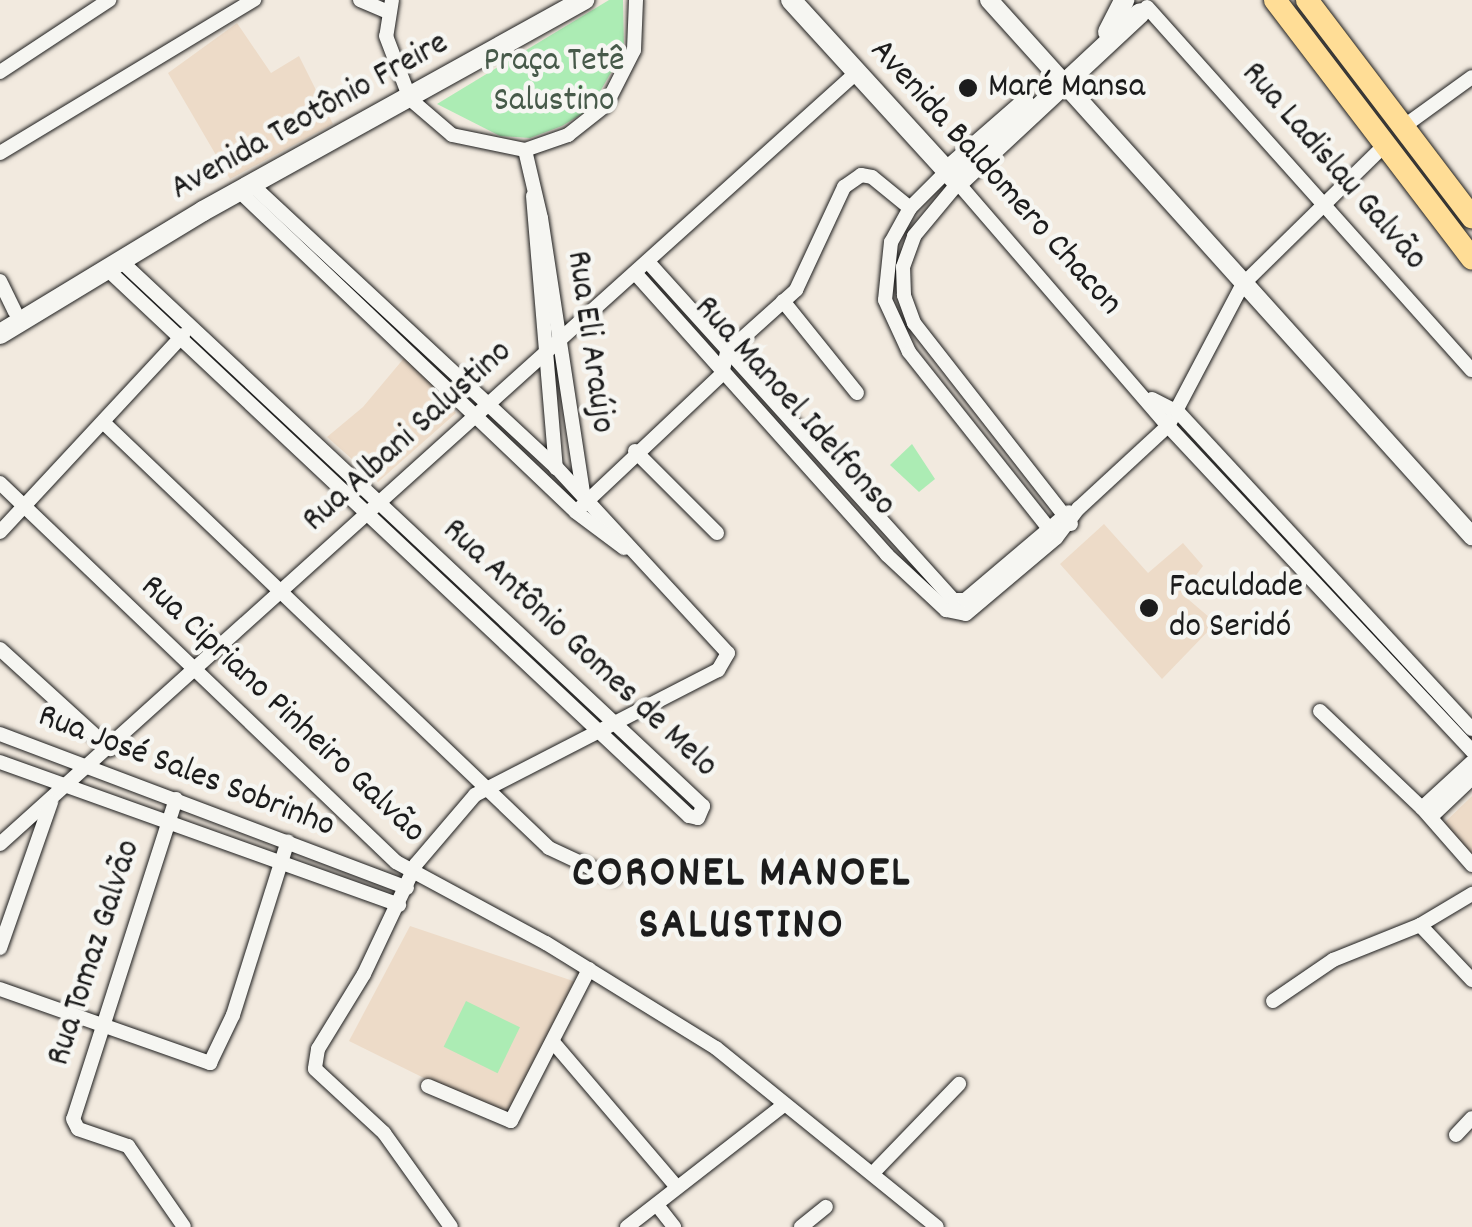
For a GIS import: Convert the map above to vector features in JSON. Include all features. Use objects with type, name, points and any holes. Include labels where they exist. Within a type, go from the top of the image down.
[{"type":"highway","points":[[1275,0],[1472,259]]},
{"type":"highway","points":[[1317,3],[1403,127],[1472,217]]},
{"type":"main road","name":"Avenida Teotônio Freire","points":[[170,230],[584,0]]},
{"type":"main road","name":"Avenida Baldomero Chacon","points":[[791,0],[953,177]]},
{"type":"main road","points":[[953,177],[1060,80],[1133,4]]},
{"type":"main road","points":[[0,334],[116,267],[170,230]]},
{"type":"main road","points":[[8,316],[146,234],[170,230]]},
{"type":"street","points":[[0,72],[109,0]]},
{"type":"street","points":[[0,153],[254,0]]},
{"type":"street","points":[[360,0],[390,6],[393,66],[410,99],[452,135],[525,150],[568,135],[606,105],[634,50],[636,0]]},
{"type":"street","points":[[989,0],[1472,536]]},
{"type":"street","points":[[1294,26],[1317,3]]},
{"type":"street","name":"Rua Ladislau Galvão","points":[[1133,4],[1325,204],[1472,370]]},
{"type":"street","name":"Rua Albani Salustino","points":[[0,844],[71,786],[856,73]]},
{"type":"street","points":[[1403,127],[1472,76]]},
{"type":"street","points":[[915,570],[962,602],[1080,508],[1168,426],[1243,284],[1385,145]]},
{"type":"street","name":"Rua Eli Araújo","points":[[525,150],[562,338],[586,499]]},
{"type":"street","points":[[576,512],[802,281],[834,199],[854,179],[872,177],[910,208]]},
{"type":"street","points":[[953,177],[910,208],[884,274],[894,326],[1052,533]]},
{"type":"street","points":[[953,177],[914,236],[903,267],[904,295],[914,322],[1067,519]]},
{"type":"street","name":"Avenida Baldomero Chacon","points":[[953,177],[1151,399],[1168,426],[1472,751]]},
{"type":"street","points":[[245,188],[483,411],[556,468],[625,548],[726,649],[724,665],[484,788],[409,880],[313,1062],[384,1133],[451,1227]]},
{"type":"street","name":"Rua Eli Araújo","points":[[533,196],[556,468],[544,480]]},
{"type":"street","name":"Rua Manoel Idelfonso","points":[[649,263],[724,364],[915,570]]},
{"type":"street","name":"Rua Antônio Gomes de Melo","points":[[116,267],[180,339],[478,618],[537,662],[613,722],[703,806],[698,818],[598,730],[537,662],[489,606],[380,502],[191,326],[116,267]]},
{"type":"street","name":"Rua Manoel Idelfonso","points":[[636,274],[915,570]]},
{"type":"street","points":[[0,282],[8,316]]},
{"type":"street","points":[[783,301],[857,393]]},
{"type":"street","points":[[0,532],[191,326]]},
{"type":"street","points":[[250,404],[262,392]]},
{"type":"street","name":"Avenida Baldomero Chacon","points":[[1151,399],[1178,412],[1472,729]]},
{"type":"street","points":[[483,411],[576,512],[625,548]]},
{"type":"street","points":[[104,423],[284,590],[549,848],[614,878]]},
{"type":"street","points":[[297,448],[308,436]]},
{"type":"street","points":[[635,451],[717,533]]},
{"type":"street","name":"Rua Cipriano Pinheiro Galvão","points":[[0,482],[409,880],[589,969],[716,1048],[781,1106],[873,1173],[936,1227]]},
{"type":"street","points":[[423,566],[434,554]]},
{"type":"street","points":[[478,618],[489,606]]},
{"type":"street","points":[[0,649],[110,750]]},
{"type":"street","points":[[1320,711],[1427,812],[1472,866]]},
{"type":"street","name":"Rua José Sales Sobrinho","points":[[0,734],[288,841],[409,880]]},
{"type":"street","name":"Rua José Sales Sobrinho","points":[[0,762],[399,905]]},
{"type":"street","points":[[1427,812],[1472,762]]},
{"type":"street","points":[[1427,812],[1472,778]]},
{"type":"street","name":"Rua Tomaz Galvão","points":[[176,799],[74,1126],[128,1146],[184,1227]]},
{"type":"street","points":[[0,948],[51,802]]},
{"type":"street","points":[[0,989],[210,1063],[233,1015],[288,841]]},
{"type":"street","points":[[1272,1001],[1334,960],[1420,925],[1472,894]]},
{"type":"street","points":[[1420,925],[1472,980]]},
{"type":"street","points":[[428,1086],[511,1122],[589,969]]},
{"type":"street","points":[[553,1042],[675,1185]]},
{"type":"street","points":[[873,1173],[959,1084]]},
{"type":"street","points":[[627,1227],[657,1206],[675,1185],[781,1106]]},
{"type":"street","points":[[1456,1136],[1472,1118]]},
{"type":"street","points":[[657,1206],[674,1227]]},
{"type":"street","points":[[801,1227],[826,1206]]},
{"type":"shaded area","points":[[237,23],[271,73],[299,56],[333,124],[230,179],[168,73]]},
{"type":"shaded area","points":[[410,351],[456,413],[378,482],[327,437],[363,407]]},
{"type":"shaded area","name":"Faculdade do Seridó","points":[[1104,524],[1148,573],[1183,543],[1203,566],[1182,594],[1216,623],[1162,679],[1060,564]]},
{"type":"shaded area","points":[[1472,796],[1472,856],[1442,825]]},
{"type":"shaded area","points":[[410,926],[582,984],[515,1123],[349,1041]]},
{"type":"green space","name":"Praça Tetê Salustino","points":[[609,0],[623,0],[624,50],[590,109],[562,126],[530,138],[500,136],[437,104]]},
{"type":"green space","points":[[912,444],[935,479],[919,492],[890,465]]},
{"type":"green space","points":[[466,1001],[520,1027],[498,1073],[444,1047]]},
{"type":"place","name":"Maré Mansa","points":[[968,88]]},
{"type":"place","name":"Faculdade do Seridó","points":[[1149,608]]},
{"type":"district","name":"CORONEL MANOEL SALUSTINO","points":[[742,902]]}]
